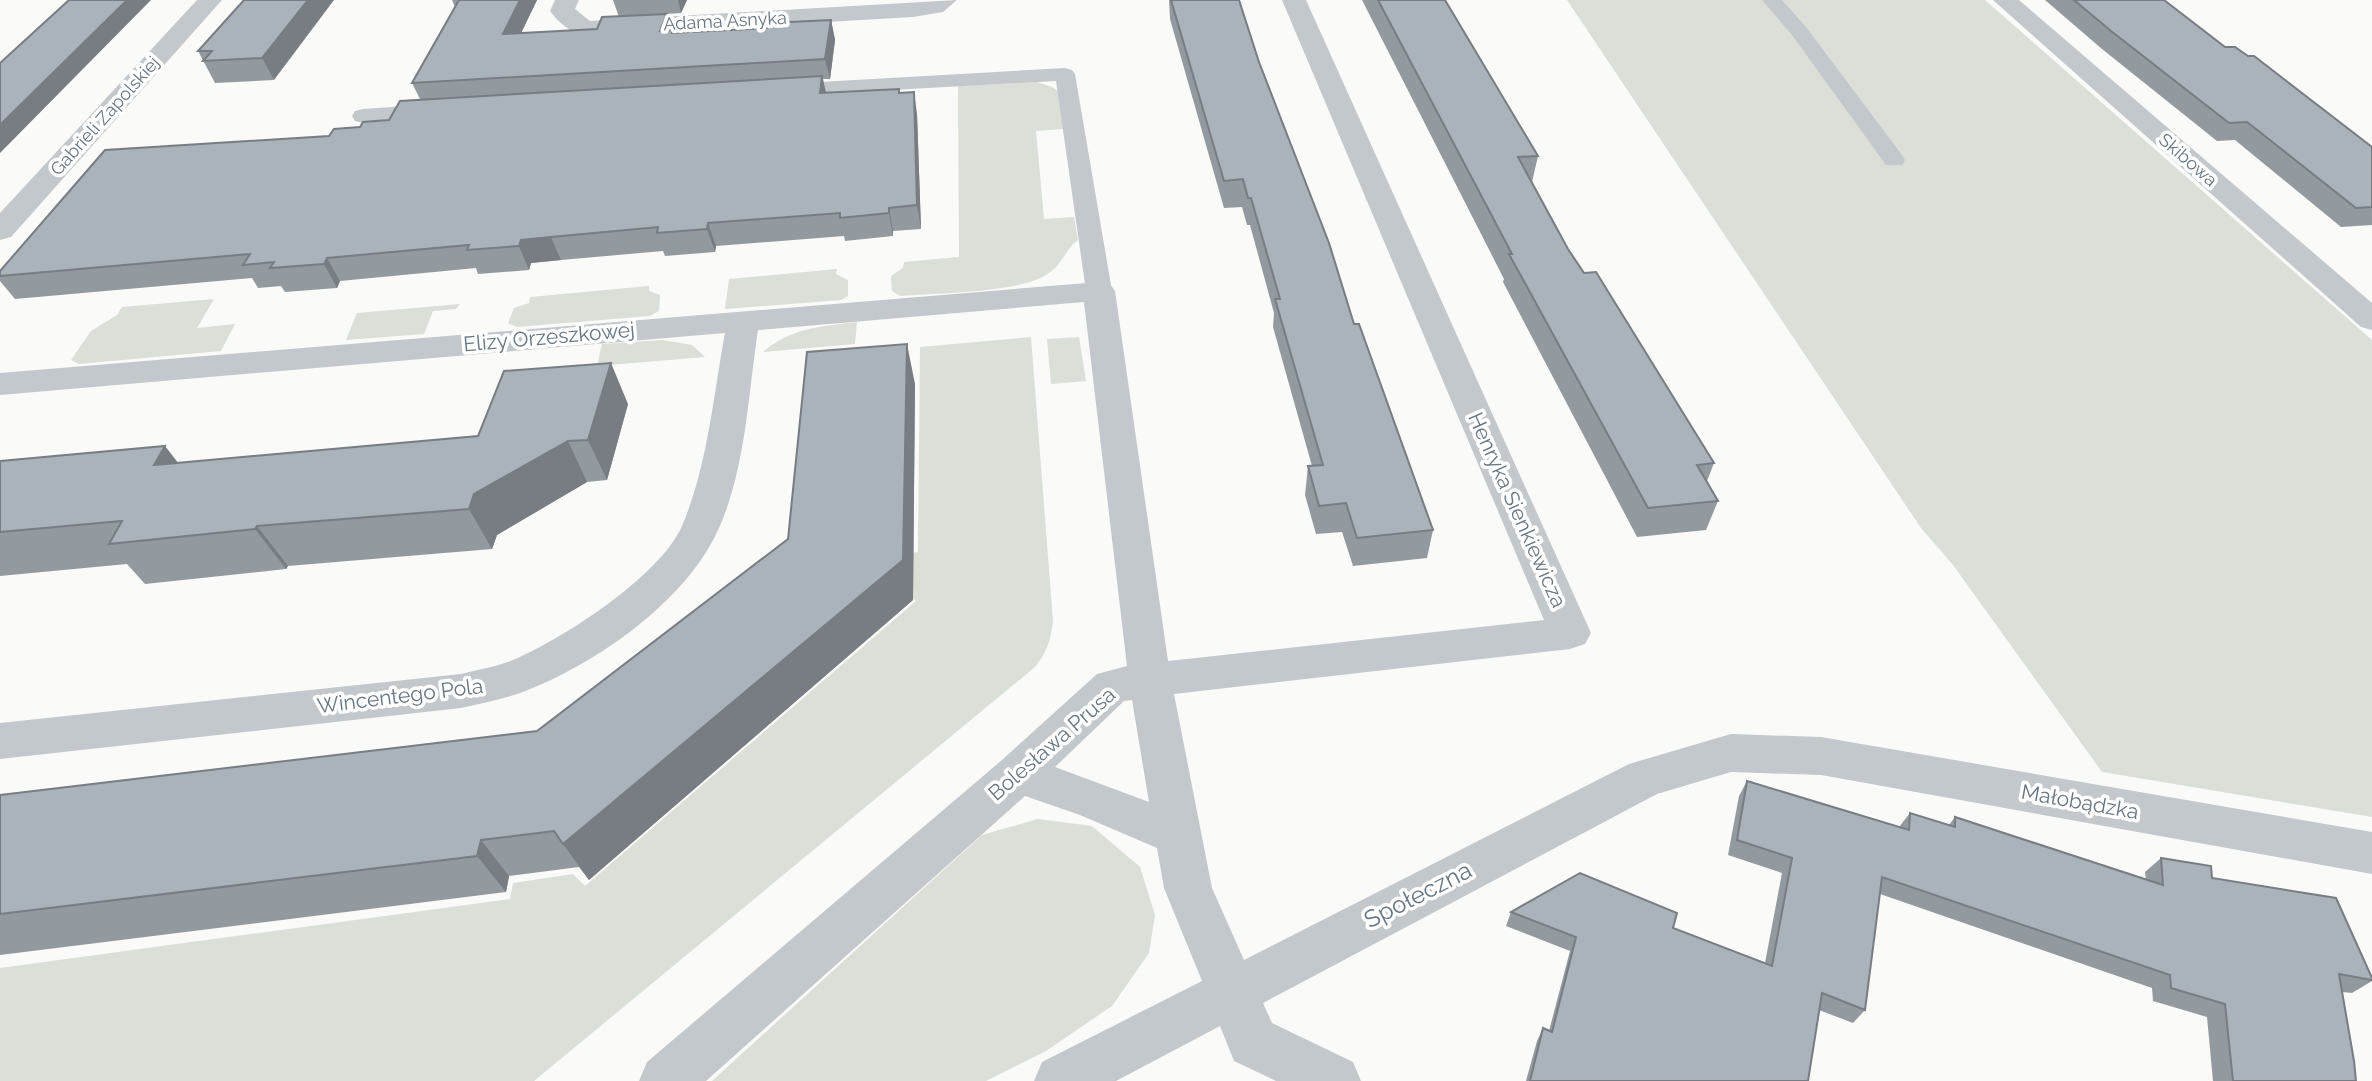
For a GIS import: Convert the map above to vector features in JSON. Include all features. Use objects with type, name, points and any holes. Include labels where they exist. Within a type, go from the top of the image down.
[{"type":"street","name":"Gabrieli Zapolskiej","points":[[0,231],[210,0]]},
{"type":"street","name":"Adama Asnyka","points":[[567,0],[562,11],[584,29],[913,10],[935,7],[946,0]]},
{"type":"street","name":"Henryka Sienkiewicza","points":[[1150,680],[1570,633],[1294,0]]},
{"type":"street","name":"Skibowa","points":[[2005,0],[2372,320]]},
{"type":"street","points":[[1099,290],[1150,680],[1188,888],[1253,1042],[1334,1081]]},
{"type":"street","name":"Elizy Orzeszkowej","points":[[0,384],[1099,290]]},
{"type":"street","name":"Wincentego Pola","points":[[0,741],[461,691],[508,680],[551,660],[634,606],[670,574],[699,530],[721,454],[743,321]]},
{"type":"street","name":"Bolesława Prusa","points":[[666,1081],[1018,774],[1112,686],[1150,680]]},
{"type":"street","name":"Społeczna","points":[[1061,1081],[1645,778],[1731,753],[1788,755]]},
{"type":"street","name":"Małobądzka","points":[[1788,755],[1821,756],[2372,853]]},
{"type":"street","points":[[1018,774],[1094,800],[1180,836]]},
{"type":"lane","points":[[1772,0],[1894,160]]},
{"type":"lane","points":[[762,92],[1065,74],[1099,290]]},
{"type":"lane","points":[[363,116],[460,110]]},
{"type":"shaded area","points":[[1567,0],[1985,0],[2372,340],[2372,817],[2102,772],[1953,565],[1921,528]]},
{"type":"shaded area","points":[[1037,82],[1062,94],[1063,129],[1036,131],[1044,219],[1074,217],[1078,240],[1052,271],[1033,281],[997,289],[954,293],[900,296],[892,291],[891,276],[903,268],[904,262],[959,257],[958,86]]},
{"type":"shaded area","points":[[837,269],[836,274],[848,280],[848,296],[841,300],[725,309],[729,279]]},
{"type":"shaded area","points":[[649,286],[649,291],[660,295],[659,311],[650,316],[517,327],[508,323],[514,308],[529,303],[530,297]]},
{"type":"shaded area","points":[[214,299],[197,328],[235,324],[221,351],[79,364],[71,360],[91,331],[117,315],[122,307]]},
{"type":"shaded area","points":[[460,304],[456,309],[433,311],[424,334],[346,340],[357,313]]},
{"type":"shaded area","points":[[857,322],[855,344],[763,352],[796,333]]},
{"type":"shaded area","points":[[1031,337],[1053,621],[1048,646],[1035,667],[534,1081],[0,1081],[0,968],[510,899],[513,883],[573,874],[585,886],[916,601],[906,593],[907,554],[918,552],[920,347]]},
{"type":"shaded area","points":[[1079,337],[1086,381],[1051,384],[1047,339]]},
{"type":"shaded area","points":[[662,340],[692,345],[705,357],[597,366],[602,344]]},
{"type":"shaded area","points":[[1038,819],[1092,826],[1140,867],[1155,915],[1149,953],[1112,1006],[1046,1051],[986,1081],[712,1081],[982,835]]},
{"type":"building","points":[[69,0],[127,0],[0,125],[0,63]]},
{"type":"building","points":[[244,0],[308,0],[262,58],[203,61],[212,51],[198,51]]},
{"type":"building","points":[[459,0],[520,0],[503,34],[597,29],[602,17],[667,14],[660,31],[673,30],[672,33],[767,28],[768,23],[831,20],[825,59],[412,83]]},
{"type":"building","points":[[1171,0],[1239,0],[1259,62],[1329,243],[1354,324],[1359,324],[1433,530],[1357,538],[1346,503],[1319,506],[1308,466],[1323,465],[1275,299],[1280,299],[1251,198],[1248,198],[1243,179],[1224,181]]},
{"type":"building","points":[[1378,0],[1445,0],[1538,156],[1518,157],[1568,249],[1584,273],[1596,272],[1714,463],[1697,465],[1718,501],[1648,508],[1509,254],[1512,254]]},
{"type":"building","points":[[2074,0],[2164,0],[2225,47],[2235,47],[2248,56],[2254,56],[2372,147],[2372,207],[2356,208],[2247,122],[2229,123]]},
{"type":"building","points":[[822,76],[820,93],[899,89],[899,93],[914,92],[917,205],[889,208],[889,213],[840,218],[840,213],[708,223],[707,229],[657,233],[658,227],[521,240],[519,246],[467,250],[469,245],[327,258],[324,264],[270,268],[274,262],[243,265],[250,254],[0,276],[0,271],[105,150],[329,136],[334,129],[360,127],[363,122],[389,120],[400,101]]},
{"type":"building","points":[[907,344],[903,560],[563,844],[554,831],[481,840],[477,856],[0,914],[0,795],[537,731],[788,539],[807,352]]},
{"type":"building","points":[[611,363],[588,440],[568,441],[474,494],[469,509],[257,526],[255,529],[109,544],[122,521],[0,532],[0,461],[165,446],[154,465],[478,436],[504,371]]},
{"type":"building","points":[[1747,781],[1909,830],[1910,813],[1955,827],[1955,817],[2163,885],[2161,858],[2211,866],[2212,878],[2336,898],[2372,978],[2339,974],[2356,1081],[2233,1081],[2225,1004],[2171,988],[2170,975],[1882,877],[1865,1010],[1822,993],[1808,1081],[1530,1081],[1543,1028],[1552,1032],[1576,937],[1511,912],[1580,873],[1677,913],[1673,928],[1772,966],[1792,858],[1737,840]]}]
